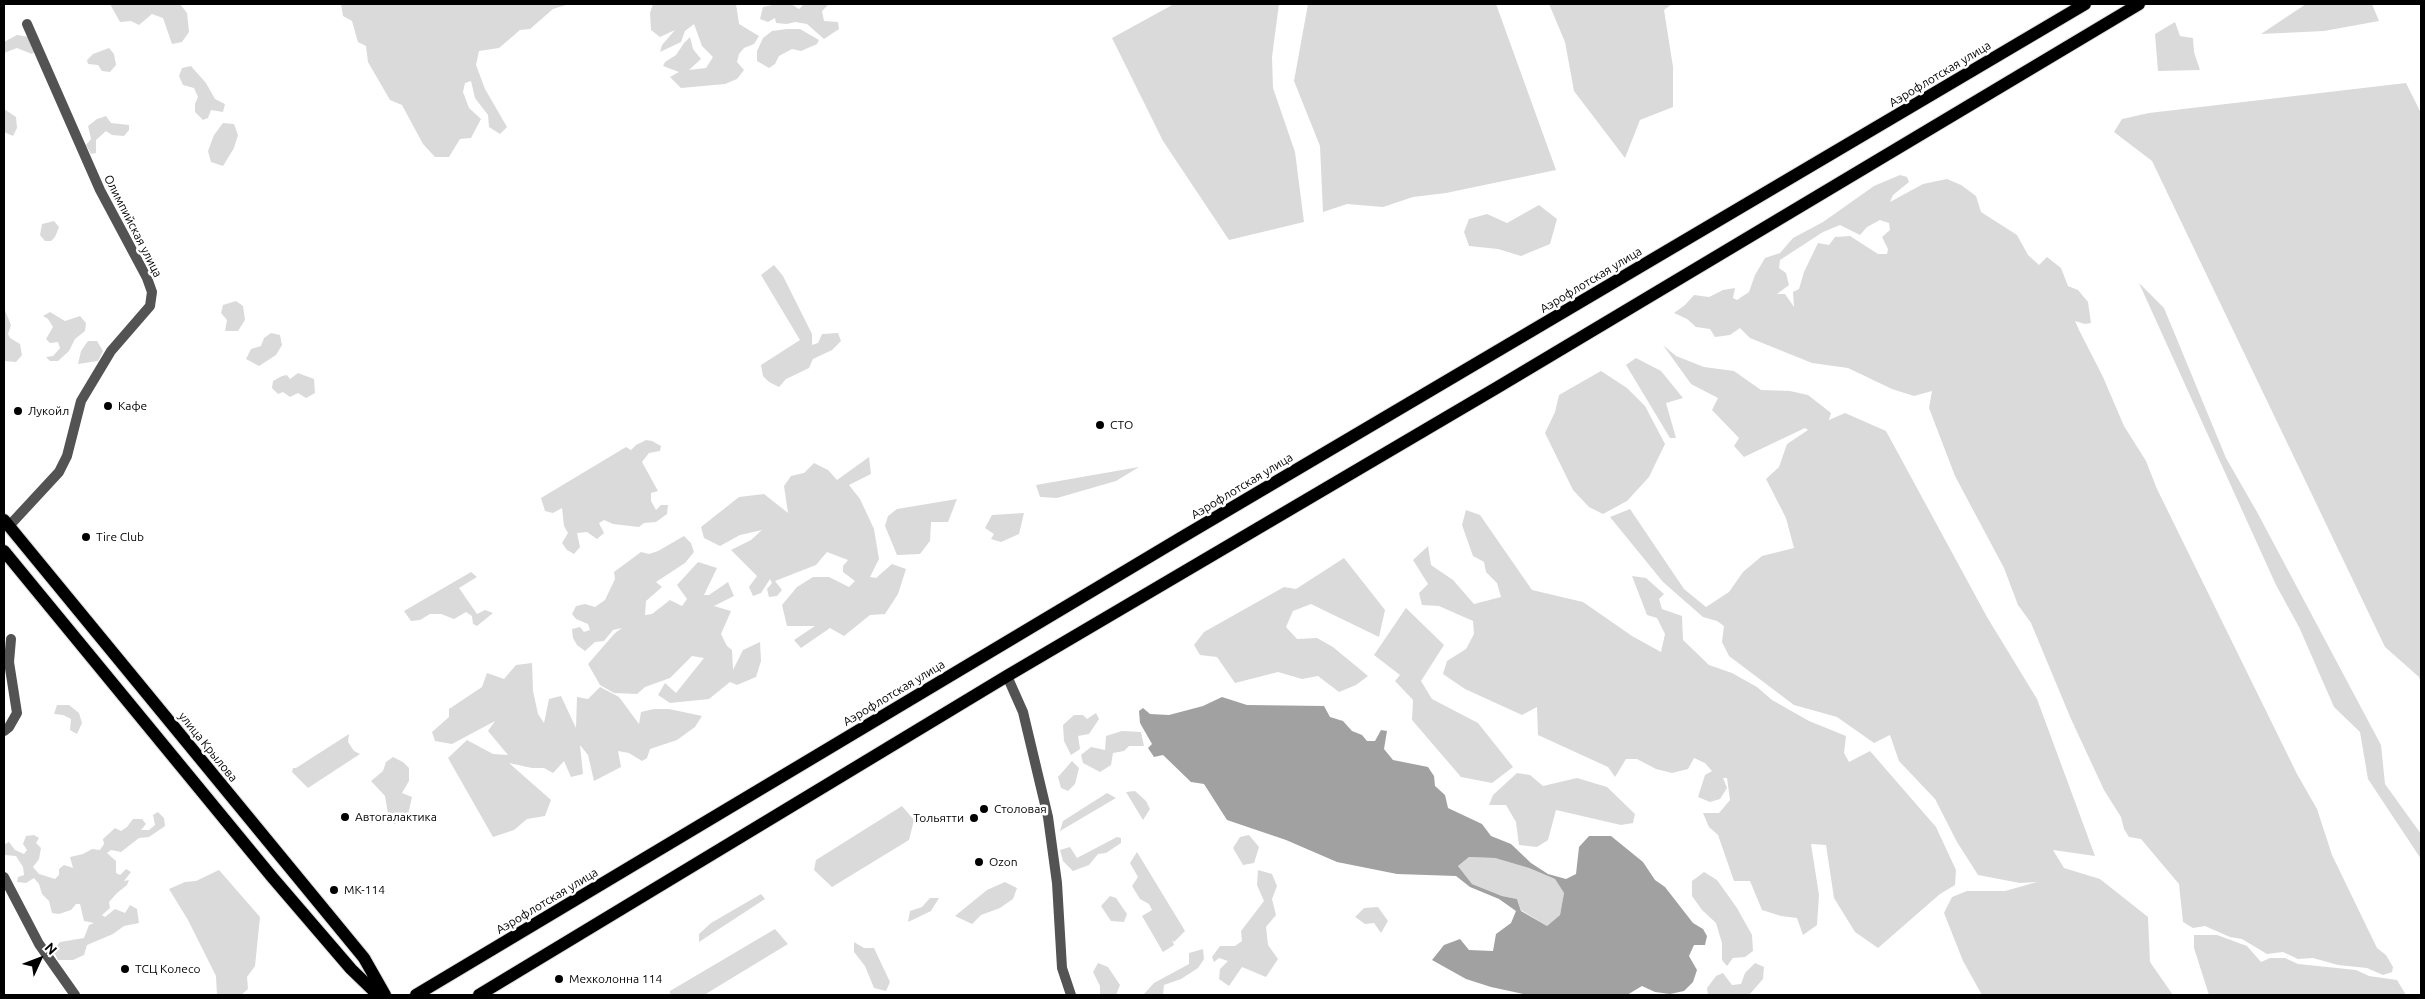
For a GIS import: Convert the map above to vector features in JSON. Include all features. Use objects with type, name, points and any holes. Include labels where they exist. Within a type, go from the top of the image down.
[{"type":"main road","name":"Аэрофлотская улица","points":[[416,995],[1162,550],[2085,4]]},
{"type":"main road","points":[[479,995],[1007,676],[1498,387],[2139,4]]},
{"type":"main road","name":"улица Крылова","points":[[6,523],[364,958],[385,995]]},
{"type":"main road","points":[[4,551],[272,877],[351,969],[378,995]]},
{"type":"street","name":"Олимпийская улица","points":[[6,523],[59,472],[67,456],[81,401],[111,351],[150,306],[152,292],[148,278],[100,190],[27,24]]},
{"type":"street","points":[[4,731],[9,727],[17,713],[9,662],[11,639]]},
{"type":"street","points":[[1007,676],[1023,712],[1048,816],[1057,883],[1062,968],[1071,995]]},
{"type":"street","points":[[4,877],[39,944],[75,995]]},
{"type":"shaded area","points":[[110,4],[180,4],[187,13],[189,32],[182,42],[172,44],[163,18],[152,14],[139,25],[131,21],[120,22]]},
{"type":"shaded area","points":[[341,4],[569,4],[553,9],[530,29],[520,30],[499,48],[479,51],[476,65],[485,89],[507,127],[500,134],[489,127],[488,115],[475,98],[471,81],[465,83],[463,92],[469,108],[481,119],[471,138],[460,139],[449,157],[435,157],[423,144],[402,105],[390,100],[368,62],[366,46],[358,42],[352,21],[343,16]]},
{"type":"shaded area","points":[[653,4],[736,4],[739,24],[759,36],[754,44],[744,48],[739,54],[737,62],[744,70],[737,79],[725,84],[681,88],[670,77],[679,72],[663,66],[665,62],[676,55],[690,37],[693,49],[701,59],[689,70],[706,68],[713,57],[702,46],[694,24],[685,31],[681,42],[660,52],[662,45],[675,30],[660,37],[651,30],[650,13]]},
{"type":"shaded area","points":[[791,4],[799,9],[804,4],[829,4],[822,11],[824,21],[838,22],[839,29],[824,39],[807,24],[795,22],[787,24],[776,23],[775,18],[768,22],[760,19],[763,7]]},
{"type":"shaded area","points":[[1174,4],[1279,4],[1272,57],[1273,88],[1295,152],[1304,222],[1229,240],[1163,141],[1112,38]]},
{"type":"shaded area","points":[[1308,4],[1496,4],[1556,170],[1446,193],[1413,197],[1383,207],[1347,204],[1323,212],[1320,146],[1294,81]]},
{"type":"shaded area","points":[[1549,4],[1672,4],[1664,10],[1673,67],[1673,107],[1640,120],[1625,158],[1574,91],[1565,42]]},
{"type":"shaded area","points":[[2306,4],[2372,4],[2379,21],[2324,31],[2261,34]]},
{"type":"shaded area","points":[[2175,22],[2180,36],[2193,38],[2194,52],[2200,70],[2158,71],[2155,34]]},
{"type":"shaded area","points":[[800,29],[819,40],[817,44],[801,51],[792,49],[779,56],[775,64],[769,68],[757,61],[757,51],[763,38],[772,31]]},
{"type":"shaded area","points":[[17,35],[30,37],[36,50],[32,54],[17,48],[4,53],[4,42]]},
{"type":"shaded area","points":[[109,48],[114,54],[116,65],[110,72],[102,71],[98,65],[88,64],[87,60],[93,54]]},
{"type":"shaded area","points":[[191,66],[206,83],[215,99],[225,104],[223,112],[211,110],[208,118],[203,120],[195,112],[195,104],[198,97],[194,88],[183,85],[179,76],[182,68]]},
{"type":"shaded area","points":[[2406,83],[2421,113],[2421,683],[2419,677],[2385,647],[2152,161],[2114,132],[2122,119],[2149,113]]},
{"type":"shaded area","points":[[4,109],[16,117],[17,128],[13,136],[4,132]]},
{"type":"shaded area","points":[[106,116],[111,123],[129,125],[129,130],[124,136],[112,135],[106,131],[96,140],[96,153],[91,154],[86,145],[91,139],[88,126],[97,119]]},
{"type":"shaded area","points":[[223,123],[234,124],[238,135],[234,148],[223,166],[211,162],[208,151],[214,135]]},
{"type":"shaded area","points":[[1900,175],[1907,177],[1909,182],[1893,195],[1890,202],[1923,184],[1947,179],[1961,185],[1976,196],[1981,212],[2017,235],[2028,255],[2039,265],[2047,257],[2061,268],[2068,286],[2078,290],[2088,302],[2091,323],[2085,324],[2075,321],[2079,330],[2103,377],[2124,426],[2146,461],[2157,489],[2297,774],[2317,809],[2332,855],[2377,948],[2386,955],[2393,967],[2392,972],[2383,975],[2367,968],[2338,965],[2313,958],[2298,959],[2283,952],[2267,954],[2242,939],[2230,937],[2205,926],[2193,928],[2183,922],[2179,884],[2141,839],[2129,837],[2124,829],[2121,817],[2104,790],[2071,719],[2031,623],[2018,605],[2004,568],[1955,476],[1929,408],[1932,391],[1914,396],[1892,389],[1848,368],[1812,363],[1750,338],[1740,328],[1730,335],[1715,337],[1710,329],[1696,327],[1687,319],[1674,313],[1694,295],[1709,297],[1723,290],[1735,288],[1733,298],[1737,300],[1749,292],[1755,275],[1765,258],[1780,253],[1793,238],[1823,222],[1874,186]],"holes":[[[1880,220],[1889,223],[1890,230],[1882,237],[1888,249],[1887,254],[1878,254],[1850,236],[1835,237],[1829,245],[1818,243],[1804,272],[1799,289],[1793,292],[1794,307],[1785,294],[1777,294],[1789,285],[1786,273],[1779,268],[1780,260],[1823,232],[1840,225],[1860,235],[1867,227]]]},
{"type":"shaded area","points":[[1539,205],[1557,219],[1550,244],[1521,256],[1498,249],[1469,246],[1464,232],[1469,219],[1487,214],[1507,223]]},
{"type":"shaded area","points":[[54,221],[59,227],[55,237],[51,241],[45,241],[40,235],[42,224]]},
{"type":"shaded area","points":[[774,265],[783,276],[812,334],[812,345],[818,343],[822,334],[838,333],[841,341],[832,350],[813,359],[809,368],[786,379],[779,387],[769,382],[763,376],[761,365],[800,340],[761,275]]},
{"type":"shaded area","points":[[2139,283],[2164,308],[2226,458],[2257,512],[2381,745],[2385,784],[2421,834],[2421,859],[2368,779],[2360,732],[2334,707],[2299,627],[2276,585]]},
{"type":"shaded area","points":[[236,301],[243,306],[245,320],[238,331],[225,331],[227,320],[221,313],[223,305]]},
{"type":"shaded area","points":[[4,308],[11,325],[8,334],[10,338],[20,344],[22,355],[16,362],[4,361]]},
{"type":"shaded area","points":[[50,312],[65,321],[80,316],[86,323],[85,331],[75,339],[69,351],[58,361],[50,361],[46,357],[53,356],[60,348],[58,342],[50,343],[46,339],[53,327],[48,319],[43,316]]},
{"type":"shaded area","points":[[271,333],[280,335],[282,345],[276,355],[259,366],[246,359],[251,349],[261,346],[264,338]]},
{"type":"shaded area","points":[[88,341],[97,341],[103,351],[98,361],[78,364],[81,351]]},
{"type":"shaded area","points":[[1663,345],[1676,356],[1704,367],[1734,371],[1761,390],[1790,391],[1808,395],[1831,413],[1829,420],[1845,413],[1886,431],[1987,617],[2037,699],[2095,856],[2053,850],[2064,868],[2100,879],[2148,917],[2150,962],[2173,995],[1982,995],[1963,961],[1944,913],[1952,897],[1967,891],[2005,891],[2037,882],[2020,883],[1978,875],[1957,842],[1935,799],[1899,761],[1890,735],[1874,743],[1837,717],[1794,705],[1729,656],[1722,642],[1724,626],[1717,621],[1703,617],[1663,582],[1610,517],[1630,509],[1684,589],[1706,607],[1729,592],[1743,572],[1762,556],[1794,548],[1786,518],[1766,479],[1779,467],[1787,444],[1808,430],[1805,428],[1744,457],[1734,446],[1739,438],[1712,410],[1718,398],[1691,384]]},
{"type":"shaded area","points":[[1636,358],[1661,371],[1683,398],[1666,403],[1676,438],[1670,438],[1626,365]]},
{"type":"shaded area","points":[[1601,371],[1627,388],[1645,406],[1665,444],[1649,477],[1627,501],[1603,514],[1589,507],[1573,490],[1545,433],[1555,412],[1559,395]]},
{"type":"shaded area","points":[[298,373],[314,379],[315,393],[306,398],[298,393],[290,397],[283,392],[278,394],[272,388],[273,381],[287,375],[290,379]]},
{"type":"shaded area","points":[[646,440],[661,446],[660,451],[649,453],[642,462],[658,491],[651,493],[651,501],[656,510],[661,505],[668,505],[667,514],[656,522],[644,523],[639,527],[613,524],[604,520],[599,523],[604,533],[597,539],[587,532],[577,533],[580,547],[574,554],[567,550],[562,543],[568,533],[564,526],[562,508],[553,513],[545,511],[541,498],[626,447],[631,450]]},
{"type":"shaded area","points":[[869,457],[871,474],[849,485],[860,499],[874,529],[879,559],[870,577],[876,578],[892,564],[906,569],[898,594],[885,614],[870,615],[844,636],[830,628],[801,648],[794,640],[815,626],[787,626],[782,605],[797,587],[813,577],[829,577],[849,587],[855,581],[843,572],[843,566],[848,560],[827,552],[816,565],[775,581],[782,590],[777,596],[769,597],[767,589],[772,583],[770,579],[761,593],[753,596],[749,587],[757,576],[731,550],[751,540],[762,530],[740,535],[720,546],[704,538],[701,527],[739,497],[764,494],[788,513],[784,486],[791,476],[804,473],[814,463],[828,470],[837,480]]},
{"type":"shaded area","points":[[1139,467],[1116,481],[1057,498],[1040,497],[1036,485]]},
{"type":"shaded area","points":[[957,499],[948,522],[931,522],[930,541],[920,554],[897,555],[885,526],[888,516],[897,509]]},
{"type":"shaded area","points":[[1466,510],[1480,515],[1532,590],[1583,602],[1632,636],[1661,652],[1665,634],[1657,618],[1647,615],[1632,576],[1646,578],[1664,594],[1659,599],[1662,609],[1682,616],[1683,640],[1709,665],[1732,673],[1757,687],[1772,700],[1809,721],[1846,736],[1844,753],[1849,762],[1870,751],[1936,827],[1956,870],[1955,885],[1940,894],[1878,948],[1855,932],[1834,898],[1826,845],[1811,844],[1819,895],[1817,925],[1803,935],[1797,918],[1781,916],[1762,910],[1750,881],[1734,881],[1718,835],[1709,827],[1703,813],[1719,813],[1730,800],[1727,778],[1723,778],[1727,788],[1720,799],[1710,802],[1698,797],[1705,775],[1712,771],[1705,763],[1694,758],[1688,769],[1672,773],[1656,769],[1637,759],[1626,759],[1615,777],[1608,767],[1538,735],[1537,707],[1522,715],[1465,689],[1443,674],[1447,661],[1466,649],[1474,634],[1473,621],[1439,606],[1422,605],[1419,593],[1428,584],[1413,560],[1428,546],[1431,565],[1453,580],[1474,604],[1501,597],[1497,583],[1486,572],[1484,562],[1473,556],[1462,525]]},
{"type":"shaded area","points":[[1024,513],[1019,534],[1001,542],[991,539],[994,534],[985,528],[992,515]]},
{"type":"shaded area","points":[[684,536],[691,543],[694,552],[685,563],[656,582],[662,587],[646,601],[645,615],[652,614],[670,600],[682,606],[687,599],[677,585],[698,562],[717,568],[704,595],[709,595],[728,582],[734,596],[714,606],[731,611],[721,634],[727,646],[732,650],[733,670],[743,650],[760,642],[761,661],[756,677],[737,685],[730,682],[709,699],[670,703],[658,695],[665,683],[676,693],[704,658],[692,656],[670,678],[645,687],[637,694],[614,693],[600,685],[588,664],[615,633],[622,628],[613,630],[604,641],[595,642],[585,651],[577,645],[573,638],[572,629],[580,627],[584,632],[590,630],[588,624],[576,619],[572,614],[576,606],[585,604],[595,607],[605,600],[615,579],[614,572],[641,552],[649,554],[658,551]]},
{"type":"shaded area","points":[[1344,558],[1385,610],[1379,637],[1311,604],[1293,611],[1286,627],[1297,639],[1317,638],[1333,647],[1368,676],[1356,685],[1339,692],[1318,676],[1302,679],[1278,672],[1235,683],[1217,657],[1200,655],[1194,645],[1204,632],[1284,587],[1296,589]]},
{"type":"shaded area","points":[[471,572],[477,577],[459,588],[477,614],[485,610],[493,613],[477,626],[473,624],[472,616],[466,612],[454,619],[441,614],[430,614],[420,620],[411,621],[404,611]]},
{"type":"shaded area","points":[[1406,608],[1444,645],[1421,681],[1432,699],[1478,723],[1513,767],[1492,783],[1461,777],[1412,720],[1413,700],[1395,681],[1400,675],[1374,655]]},
{"type":"shaded area","points":[[532,663],[533,691],[538,714],[544,723],[549,699],[561,696],[576,728],[577,697],[588,699],[600,687],[619,697],[639,724],[641,712],[654,709],[669,709],[702,716],[695,727],[677,740],[650,749],[647,758],[642,761],[629,753],[618,751],[621,767],[594,781],[588,755],[580,745],[583,774],[571,777],[564,761],[553,773],[544,768],[532,768],[509,763],[551,800],[545,816],[527,819],[514,830],[493,837],[448,758],[467,740],[493,754],[508,755],[488,731],[495,721],[452,744],[435,741],[432,732],[449,717],[449,709],[482,687],[487,673],[504,679],[516,665]]},
{"type":"shaded area","points":[[1222,697],[1247,705],[1324,706],[1330,717],[1343,721],[1352,731],[1362,735],[1367,741],[1375,741],[1381,730],[1387,731],[1384,749],[1393,760],[1428,767],[1434,776],[1435,786],[1445,795],[1448,808],[1482,824],[1491,836],[1511,844],[1531,863],[1548,874],[1566,879],[1576,874],[1579,847],[1589,836],[1611,836],[1643,862],[1655,880],[1665,887],[1693,923],[1703,929],[1707,936],[1705,945],[1694,945],[1689,956],[1697,970],[1693,982],[1684,991],[1670,994],[1655,992],[1642,986],[1627,995],[1528,995],[1466,979],[1432,960],[1444,945],[1460,939],[1469,950],[1493,951],[1496,934],[1511,923],[1516,911],[1499,899],[1470,887],[1456,876],[1397,874],[1337,862],[1286,840],[1227,820],[1204,784],[1191,782],[1163,755],[1154,757],[1148,748],[1152,744],[1140,723],[1139,711],[1143,708],[1150,714],[1169,715],[1203,706]],"holes":[[[1469,857],[1495,858],[1529,868],[1555,879],[1564,893],[1560,915],[1547,926],[1521,911],[1517,899],[1502,896],[1472,884],[1458,866]]]},
{"type":"shaded area","points":[[57,705],[69,705],[79,713],[82,723],[77,734],[70,730],[71,719],[63,715],[54,714]]},
{"type":"shaded area","points":[[1096,713],[1099,719],[1089,734],[1078,736],[1080,749],[1071,755],[1064,741],[1063,725],[1074,715],[1083,715],[1087,719]]},
{"type":"shaded area","points":[[1122,731],[1141,732],[1144,746],[1129,746],[1124,751],[1113,753],[1111,765],[1100,772],[1083,763],[1081,755],[1091,747],[1105,750],[1106,736]]},
{"type":"shaded area","points":[[349,734],[348,742],[354,751],[360,754],[308,788],[292,772],[293,768],[296,768]]},
{"type":"shaded area","points":[[393,757],[403,762],[409,768],[409,781],[402,793],[412,797],[407,819],[394,824],[389,820],[385,796],[371,781],[383,771],[386,762]]},
{"type":"shaded area","points":[[1072,761],[1079,768],[1075,784],[1068,791],[1061,788],[1058,777]]},
{"type":"shaded area","points":[[1517,773],[1530,775],[1543,786],[1577,778],[1607,787],[1635,814],[1633,823],[1621,825],[1556,810],[1548,840],[1537,847],[1519,845],[1516,822],[1506,805],[1489,805],[1493,795]]},
{"type":"shaded area","points":[[1135,791],[1146,801],[1150,809],[1143,820],[1126,792]]},
{"type":"shaded area","points":[[1107,793],[1116,798],[1060,831],[1063,821]]},
{"type":"shaded area","points":[[902,806],[914,820],[909,840],[832,887],[814,870],[816,860]]},
{"type":"shaded area","points":[[158,812],[164,818],[165,826],[149,837],[139,838],[121,852],[111,850],[107,853],[116,861],[116,873],[120,875],[126,869],[131,872],[124,881],[129,880],[127,885],[109,902],[110,908],[102,915],[105,917],[115,909],[125,913],[130,905],[137,909],[139,923],[124,926],[113,934],[87,945],[84,955],[73,960],[58,960],[53,950],[60,942],[84,938],[89,925],[94,923],[84,921],[80,904],[76,904],[71,910],[59,914],[52,913],[49,901],[42,894],[39,884],[34,878],[26,883],[17,882],[18,877],[24,875],[23,867],[16,856],[5,855],[5,844],[9,842],[15,850],[24,854],[27,850],[23,844],[26,836],[34,835],[39,838],[36,843],[41,848],[39,859],[33,867],[39,874],[55,879],[59,875],[59,869],[64,865],[73,868],[70,857],[83,854],[92,849],[100,850],[104,844],[103,839],[115,828],[121,831],[127,827],[133,819],[142,819],[146,824],[141,830],[149,830],[155,825],[153,815]]},
{"type":"shaded area","points":[[1249,835],[1259,847],[1254,863],[1243,865],[1233,848],[1240,837]]},
{"type":"shaded area","points":[[1117,837],[1121,838],[1121,843],[1106,853],[1098,854],[1089,865],[1073,871],[1063,861],[1060,850],[1070,847],[1077,858]]},
{"type":"shaded area","points":[[1137,852],[1185,931],[1174,942],[1172,940],[1174,945],[1163,952],[1142,916],[1152,910],[1149,904],[1140,899],[1132,886],[1138,877],[1130,863]]},
{"type":"shaded area","points":[[1469,857],[1495,858],[1529,868],[1555,879],[1564,893],[1560,915],[1547,926],[1521,910],[1517,899],[1502,896],[1472,884],[1458,866]]},
{"type":"shaded area","points":[[219,870],[260,917],[255,966],[247,977],[248,989],[241,995],[217,995],[216,976],[188,920],[169,889],[185,882],[196,881]]},
{"type":"shaded area","points":[[1258,870],[1272,874],[1277,886],[1272,899],[1276,915],[1266,927],[1268,945],[1278,959],[1266,977],[1242,967],[1229,986],[1219,979],[1220,969],[1228,961],[1219,958],[1214,962],[1212,957],[1220,946],[1235,946],[1242,941],[1241,931],[1264,901],[1257,885]]},
{"type":"shaded area","points":[[1704,872],[1717,880],[1737,908],[1752,935],[1753,951],[1745,957],[1733,958],[1727,966],[1722,960],[1722,943],[1716,923],[1702,910],[1692,896],[1692,881]]},
{"type":"shaded area","points":[[1005,882],[1017,888],[1013,899],[1000,908],[981,915],[972,924],[955,916],[987,890]]},
{"type":"shaded area","points":[[761,894],[765,899],[699,942],[699,934],[711,923]]},
{"type":"shaded area","points":[[1110,896],[1116,898],[1127,914],[1124,922],[1111,921],[1101,906]]},
{"type":"shaded area","points":[[930,898],[939,898],[931,911],[908,922],[910,911],[922,907]]},
{"type":"shaded area","points":[[1378,907],[1388,921],[1381,933],[1374,923],[1365,924],[1355,917],[1364,908]]},
{"type":"shaded area","points":[[775,929],[788,944],[704,995],[670,995],[670,991]]},
{"type":"shaded area","points":[[2194,935],[2217,935],[2247,946],[2261,962],[2270,958],[2285,958],[2298,964],[2356,970],[2369,976],[2397,980],[2406,995],[2209,995],[2194,948]]},
{"type":"shaded area","points":[[854,942],[864,948],[874,948],[890,982],[886,991],[874,988],[865,966],[854,952]]},
{"type":"shaded area","points":[[1203,949],[1204,959],[1198,968],[1181,979],[1164,985],[1163,995],[1143,995],[1154,983],[1189,964],[1189,953]]},
{"type":"shaded area","points":[[1098,963],[1108,967],[1120,985],[1116,995],[1100,995],[1100,986],[1093,972]]},
{"type":"shaded area","points":[[1755,963],[1764,967],[1763,979],[1749,995],[1708,995],[1707,988],[1716,976],[1723,973],[1732,985],[1741,984],[1745,973]]},
{"type":"place","name":"Кафе","points":[[108,406]]},
{"type":"place","name":"Лукойл","points":[[18,411]]},
{"type":"place","name":"СТО","points":[[1100,425]]},
{"type":"place","name":"Tire Club","points":[[86,537]]},
{"type":"place","name":"Столовая","points":[[984,809]]},
{"type":"place","name":"Автогалактика","points":[[345,817]]},
{"type":"place","name":"Тольятти","points":[[974,818]]},
{"type":"place","name":"Ozon","points":[[979,862]]},
{"type":"place","name":"МК-114","points":[[334,890]]},
{"type":"place","name":"ТСЦ Колесо","points":[[125,969]]},
{"type":"place","name":"Мехколонна 114","points":[[559,979]]}]
